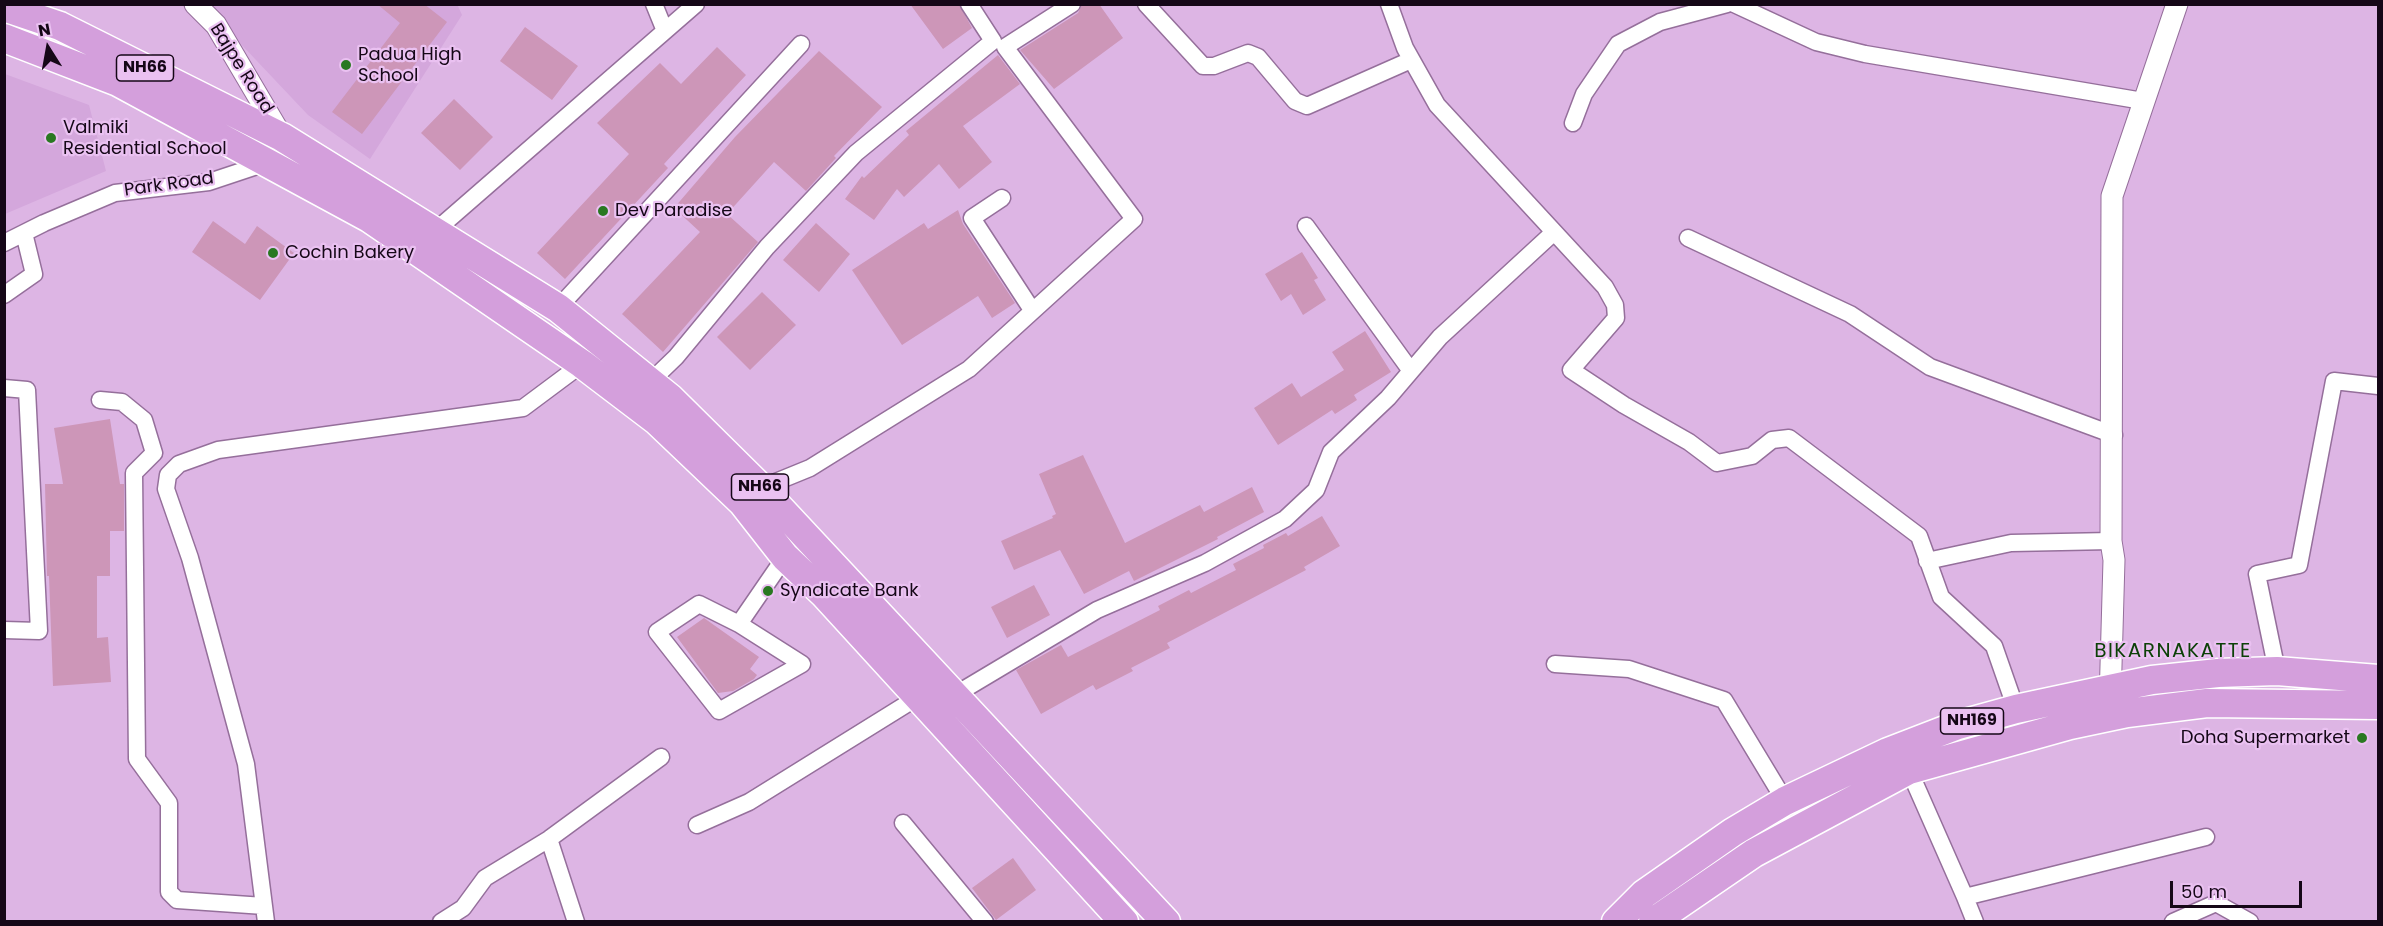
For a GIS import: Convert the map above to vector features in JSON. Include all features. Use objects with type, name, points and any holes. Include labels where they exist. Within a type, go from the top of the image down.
[{"type":"highway","name":"NH66","points":[[4,7],[60,26],[282,137],[558,308],[650,382],[761,488],[953,696],[1166,921]]},
{"type":"highway","name":"NH66","points":[[4,38],[118,82],[369,218],[582,364],[657,421],[733,494],[785,557],[824,594],[1124,921]]},
{"type":"highway","name":"NH169","points":[[1653,921],[1754,853],[1909,770],[2070,725],[2152,680],[2207,674],[2277,671],[2379,679]]},
{"type":"highway","name":"NH169","points":[[1616,921],[1644,894],[1733,832],[1785,801],[1888,752],[1958,725],[2016,709],[2110,703],[2379,705]]},
{"type":"street","name":"Bajpe Road","points":[[195,4],[216,25],[282,137]]},
{"type":"street","points":[[654,4],[665,31]]},
{"type":"street","points":[[434,232],[696,4]]},
{"type":"street","points":[[650,382],[676,357],[767,248],[856,153],[993,41],[969,4]]},
{"type":"street","points":[[761,488],[810,468],[969,369],[1134,219],[1005,47],[1072,4]]},
{"type":"street","points":[[1146,4],[1203,66],[1214,66],[1248,53],[1258,57],[1295,101],[1307,106],[1411,60]]},
{"type":"street","points":[[1389,4],[1411,60],[1437,105],[1552,232],[1605,286],[1615,305],[1616,318],[1571,370],[1624,405],[1689,442],[1717,463],[1752,456],[1772,440],[1789,438],[1919,536],[1941,597],[1994,646],[2016,709]]},
{"type":"street","points":[[1572,123],[1584,94],[1618,44],[1660,22],[1727,4]]},
{"type":"street","points":[[1734,4],[1816,42],[1865,54],[2143,101]]},
{"type":"street","points":[[2110,703],[2114,560],[2112,540],[2114,435],[2112,196],[2177,4]]},
{"type":"street","points":[[558,308],[801,44]]},
{"type":"street","points":[[269,162],[282,137]]},
{"type":"street","name":"Park Road","points":[[4,243],[115,193],[209,182],[269,162]]},
{"type":"street","points":[[1002,198],[972,218],[1032,310]]},
{"type":"street","points":[[1306,226],[1411,371]]},
{"type":"street","points":[[953,696],[1097,610],[1205,563],[1286,519],[1317,490],[1331,453],[1388,398],[1440,337],[1552,232]]},
{"type":"street","points":[[4,296],[34,274],[24,233]]},
{"type":"street","points":[[1688,238],[1850,314],[1930,367],[2114,435]]},
{"type":"street","points":[[100,400],[122,402],[144,420],[154,453],[134,472],[137,759],[169,803],[169,892],[177,900],[265,914],[246,764],[190,558],[166,489],[168,475],[179,464],[218,450],[523,408],[582,364]]},
{"type":"street","points":[[2277,671],[2257,574],[2299,565],[2334,381],[2379,387]]},
{"type":"street","points":[[4,388],[27,390],[39,631],[4,630]]},
{"type":"street","points":[[1927,561],[2011,543],[2112,540]]},
{"type":"street","points":[[739,624],[785,557]]},
{"type":"street","points":[[699,604],[739,624],[802,664],[719,711],[657,632],[699,604]]},
{"type":"street","points":[[1555,664],[1629,669],[1724,700],[1785,801]]},
{"type":"street","points":[[697,825],[749,802],[918,697]]},
{"type":"street","points":[[450,919],[463,908],[485,879],[549,839],[661,757]]},
{"type":"street","points":[[1909,770],[1975,921]]},
{"type":"street","points":[[903,823],[985,921]]},
{"type":"street","points":[[1965,897],[2206,837]]},
{"type":"street","points":[[549,839],[576,921]]},
{"type":"street","points":[[2173,921],[2216,903],[2250,921]]},
{"type":"shaded area","name":"Padua High School","points":[[457,4],[462,15],[370,159],[308,115],[204,5]]},
{"type":"shaded area","name":"Valmiki Residential School","points":[[5,74],[89,105],[106,171],[5,214]]},
{"type":"building","points":[[377,4],[424,4],[447,22],[362,134],[332,112],[400,23]]},
{"type":"building","points":[[910,4],[959,4],[972,28],[943,49]]},
{"type":"building","points":[[1082,4],[1099,4],[1123,38],[1054,89],[1020,50],[1078,13]]},
{"type":"building","points":[[525,27],[578,66],[552,100],[500,61]]},
{"type":"building","points":[[717,47],[746,75],[664,164],[668,168],[565,279],[537,253],[629,154],[597,123],[660,63],[681,84]]},
{"type":"building","points":[[819,51],[882,107],[834,156],[836,158],[806,191],[774,162],[727,214],[758,242],[663,352],[622,314],[700,232],[674,208],[735,137]]},
{"type":"building","points":[[998,55],[1020,84],[963,126],[992,162],[959,189],[939,164],[904,197],[897,189],[874,220],[845,199],[862,176],[864,178],[909,135],[906,131]]},
{"type":"building","points":[[454,99],[493,137],[460,170],[421,133]]},
{"type":"building","points":[[958,210],[963,224],[1015,303],[992,318],[978,296],[902,345],[852,270],[924,223],[928,229]]},
{"type":"building","points":[[213,221],[245,244],[257,226],[294,253],[260,300],[192,252]]},
{"type":"building","points":[[816,223],[850,254],[819,292],[783,260]]},
{"type":"building","points":[[1302,252],[1318,278],[1314,280],[1326,300],[1303,315],[1291,294],[1281,301],[1265,274]]},
{"type":"building","points":[[762,292],[796,325],[750,370],[717,337]]},
{"type":"building","points":[[1365,331],[1391,372],[1354,395],[1357,400],[1335,414],[1332,410],[1278,445],[1254,408],[1292,383],[1301,397],[1344,370],[1332,352]]},
{"type":"building","points":[[110,419],[120,484],[124,484],[124,531],[110,531],[110,576],[97,576],[97,638],[108,637],[111,682],[53,686],[45,484],[63,484],[54,428]]},
{"type":"building","points":[[1083,455],[1125,543],[1200,505],[1204,512],[1252,487],[1264,512],[1217,537],[1218,539],[1134,581],[1129,571],[1084,594],[1060,550],[1014,570],[1001,541],[1053,518],[1052,516],[1056,514],[1039,474]]},
{"type":"building","points":[[1322,516],[1340,546],[1304,567],[1306,570],[1167,643],[1170,648],[1131,668],[1133,671],[1096,690],[1093,685],[1041,714],[1016,670],[1061,645],[1068,657],[1160,610],[1158,606],[1189,590],[1191,593],[1236,570],[1233,564],[1264,548],[1263,545],[1286,533],[1288,536]]},
{"type":"building","points":[[1034,585],[1050,615],[1007,638],[991,607]]},
{"type":"building","points":[[704,618],[759,657],[750,669],[757,675],[754,679],[733,691],[718,693],[677,637]]},
{"type":"building","points":[[1013,858],[1036,890],[996,920],[972,888]]},
{"type":"place","name":"Padua High School","points":[[346,65]]},
{"type":"place","name":"Valmiki Residential School","points":[[51,138]]},
{"type":"place","name":"Dev Paradise","points":[[603,211]]},
{"type":"place","name":"Cochin Bakery","points":[[273,253]]},
{"type":"place","name":"Syndicate Bank","points":[[768,591]]},
{"type":"place","name":"Doha Supermarket","points":[[2362,738]]},
{"type":"district","name":"BIKARNAKATTE","points":[[2173,652]]}]
